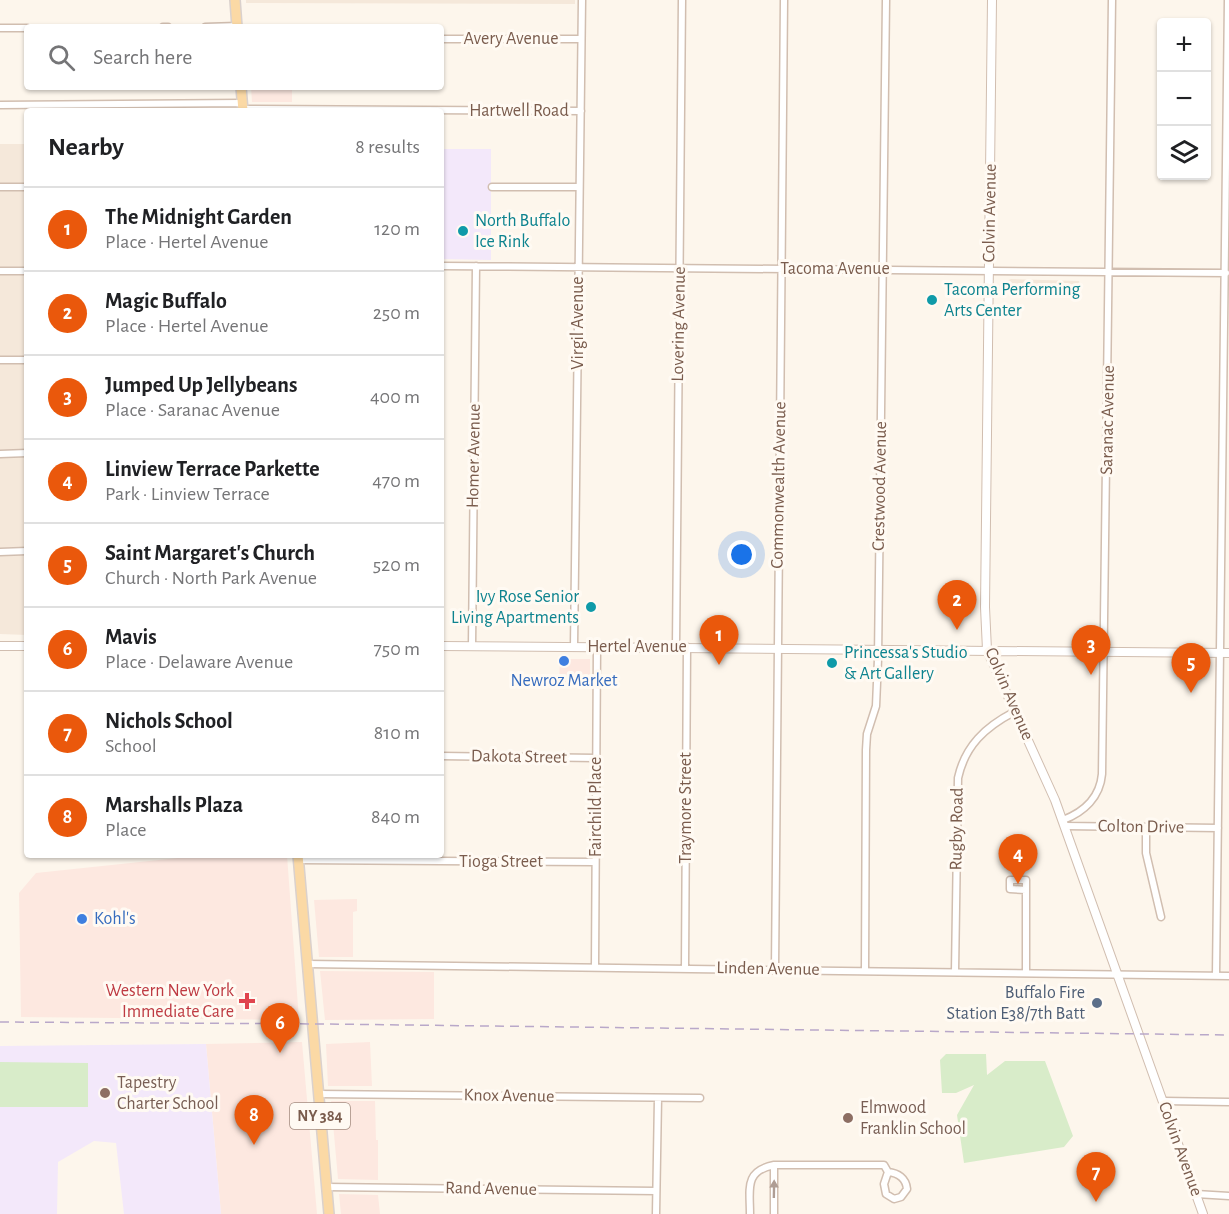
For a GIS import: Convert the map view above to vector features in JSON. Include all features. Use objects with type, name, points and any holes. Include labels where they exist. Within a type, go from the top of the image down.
[{"type":"main road","points":[[235,0],[237,24]]},
{"type":"main road","points":[[241,90],[242,108]]},
{"type":"main road","name":"NY 384","points":[[298,858],[329,1214]]},
{"type":"street","name":"Virgil Avenue","points":[[574,647],[582,0]]},
{"type":"street","name":"Lovering Avenue","points":[[676,647],[682,0]]},
{"type":"street","name":"Commonwealth Avenue","points":[[775,969],[784,0]]},
{"type":"street","name":"Crestwood Avenue","points":[[865,971],[866,750],[867,734],[876,706],[878,648],[886,0]]},
{"type":"street","name":"Colvin Avenue","points":[[992,0],[985,607],[987,650],[1049,784],[1064,823],[1203,1214]]},
{"type":"street","name":"Saranac Avenue","points":[[1064,823],[1089,805],[1096,797],[1102,782],[1112,0]]},
{"type":"street","points":[[1216,975],[1224,653],[1228,0]]},
{"type":"street","points":[[0,28],[24,28]]},
{"type":"street","name":"Avery Avenue","points":[[444,39],[581,39]]},
{"type":"street","name":"Hartwell Road","points":[[0,105],[242,108]]},
{"type":"street","name":"Hartwell Road","points":[[444,110],[581,111]]},
{"type":"street","points":[[0,187],[24,187]]},
{"type":"street","points":[[492,187],[579,187]]},
{"type":"street","name":"Tacoma Avenue","points":[[444,266],[1227,273]]},
{"type":"street","name":"Homer Avenue","points":[[472,646],[476,266]]},
{"type":"street","points":[[0,271],[24,271]]},
{"type":"street","points":[[0,360],[24,360]]},
{"type":"street","points":[[0,454],[24,453]]},
{"type":"street","points":[[0,552],[24,552]]},
{"type":"street","points":[[0,646],[24,646]]},
{"type":"street","name":"Hertel Avenue","points":[[444,646],[878,648],[1224,653]]},
{"type":"street","name":"Fairchild Place","points":[[595,967],[597,647]]},
{"type":"street","name":"Traymore Street","points":[[685,968],[687,647]]},
{"type":"street","name":"Rugby Road","points":[[955,972],[958,778],[963,759],[974,742],[989,726],[1014,712]]},
{"type":"street","name":"Dakota Street","points":[[444,756],[596,758]]},
{"type":"street","name":"Colton Drive","points":[[1064,823],[1218,828]]},
{"type":"street","points":[[1146,827],[1146,853],[1161,917]]},
{"type":"street","name":"Tioga Street","points":[[298,858],[596,862]]},
{"type":"street","points":[[1026,890],[1026,972]]},
{"type":"street","name":"Linden Avenue","points":[[307,964],[1229,976]]},
{"type":"street","name":"Knox Avenue","points":[[318,1094],[700,1098]]},
{"type":"street","points":[[656,1214],[658,1098]]},
{"type":"street","points":[[1163,1101],[1229,1101]]},
{"type":"street","points":[[774,1165],[774,1214]]},
{"type":"street","points":[[750,1214],[750,1181],[753,1174],[760,1168],[774,1165],[884,1165],[888,1172],[901,1176],[906,1182],[907,1189],[901,1197],[891,1198],[884,1191],[888,1172]]},
{"type":"street","name":"Rand Avenue","points":[[326,1187],[656,1191]]},
{"type":"street","points":[[1196,1194],[1229,1196]]},
{"type":"shaded area","points":[[246,0],[575,0],[575,4],[246,3]]},
{"type":"shaded area","points":[[251,90],[292,90],[292,102],[252,102]]},
{"type":"shaded area","points":[[0,144],[24,144],[24,635],[0,634]]},
{"type":"shaded area","points":[[444,149],[491,149],[491,260],[444,259]]},
{"type":"shaded area","points":[[1011,279],[1079,281],[1081,291],[1059,291],[1059,294],[1006,292],[1006,281]]},
{"type":"shaded area","points":[[560,659],[590,659],[590,677],[568,676],[568,684],[559,684]]},
{"type":"shaded area","points":[[178,858],[287,858],[299,1020],[21,1017],[19,893],[36,873]]},
{"type":"shaded area","points":[[357,899],[357,911],[353,912],[353,957],[319,957],[314,900]]},
{"type":"shaded area","points":[[320,971],[434,972],[434,1019],[325,1020]]},
{"type":"shaded area","points":[[302,1042],[317,1214],[221,1214],[206,1044]]},
{"type":"shaded area","points":[[370,1042],[372,1086],[328,1086],[326,1044]]},
{"type":"shaded area","name":"Tapestry Charter School","points":[[206,1044],[221,1214],[124,1214],[116,1143],[94,1141],[58,1162],[57,1214],[0,1214],[0,1046]]},
{"type":"shaded area","points":[[331,1101],[375,1101],[378,1180],[338,1179]]},
{"type":"shaded area","points":[[339,1194],[378,1195],[380,1214],[341,1214]]},
{"type":"green space","points":[[946,1054],[986,1054],[987,1075],[1005,1061],[1045,1061],[1073,1136],[1064,1147],[964,1163],[957,1115],[974,1085],[956,1093],[942,1093],[940,1060]]},
{"type":"green space","points":[[0,1062],[88,1063],[88,1107],[0,1107]]},
{"type":"railway","points":[[0,1022],[1229,1035]]},
{"type":"place","name":"North Buffalo Ice Rink","points":[[463,231]]},
{"type":"place","name":"Tacoma Performing Arts Center","points":[[932,300]]},
{"type":"place","name":"Ivy Rose Senior Living Apartments","points":[[591,607]]},
{"type":"place","name":"Magic Buffalo","points":[[957,630]]},
{"type":"place","name":"Newroz Market","points":[[564,661]]},
{"type":"place","name":"Princessa's Studio & Art Gallery","points":[[832,663]]},
{"type":"place","name":"The Midnight Garden","points":[[719,665]]},
{"type":"place","name":"Jumped Up Jellybeans","points":[[1091,675]]},
{"type":"place","name":"Saint Margaret's Church","points":[[1191,693]]},
{"type":"place","name":"Linview Terrace Parkette","points":[[1018,884]]},
{"type":"place","name":"Kohl's","points":[[82,919]]},
{"type":"place","name":"Western New York Immediate Care","points":[[247,1001]]},
{"type":"place","name":"Buffalo Fire Station E38/7th Batt","points":[[1097,1003]]},
{"type":"place","name":"Mavis","points":[[280,1053]]},
{"type":"place","name":"Tapestry Charter School","points":[[105,1093]]},
{"type":"place","name":"Elmwood Franklin School","points":[[848,1118]]},
{"type":"place","name":"Marshalls Plaza","points":[[254,1145]]},
{"type":"place","name":"Nichols School","points":[[1096,1202]]}]
